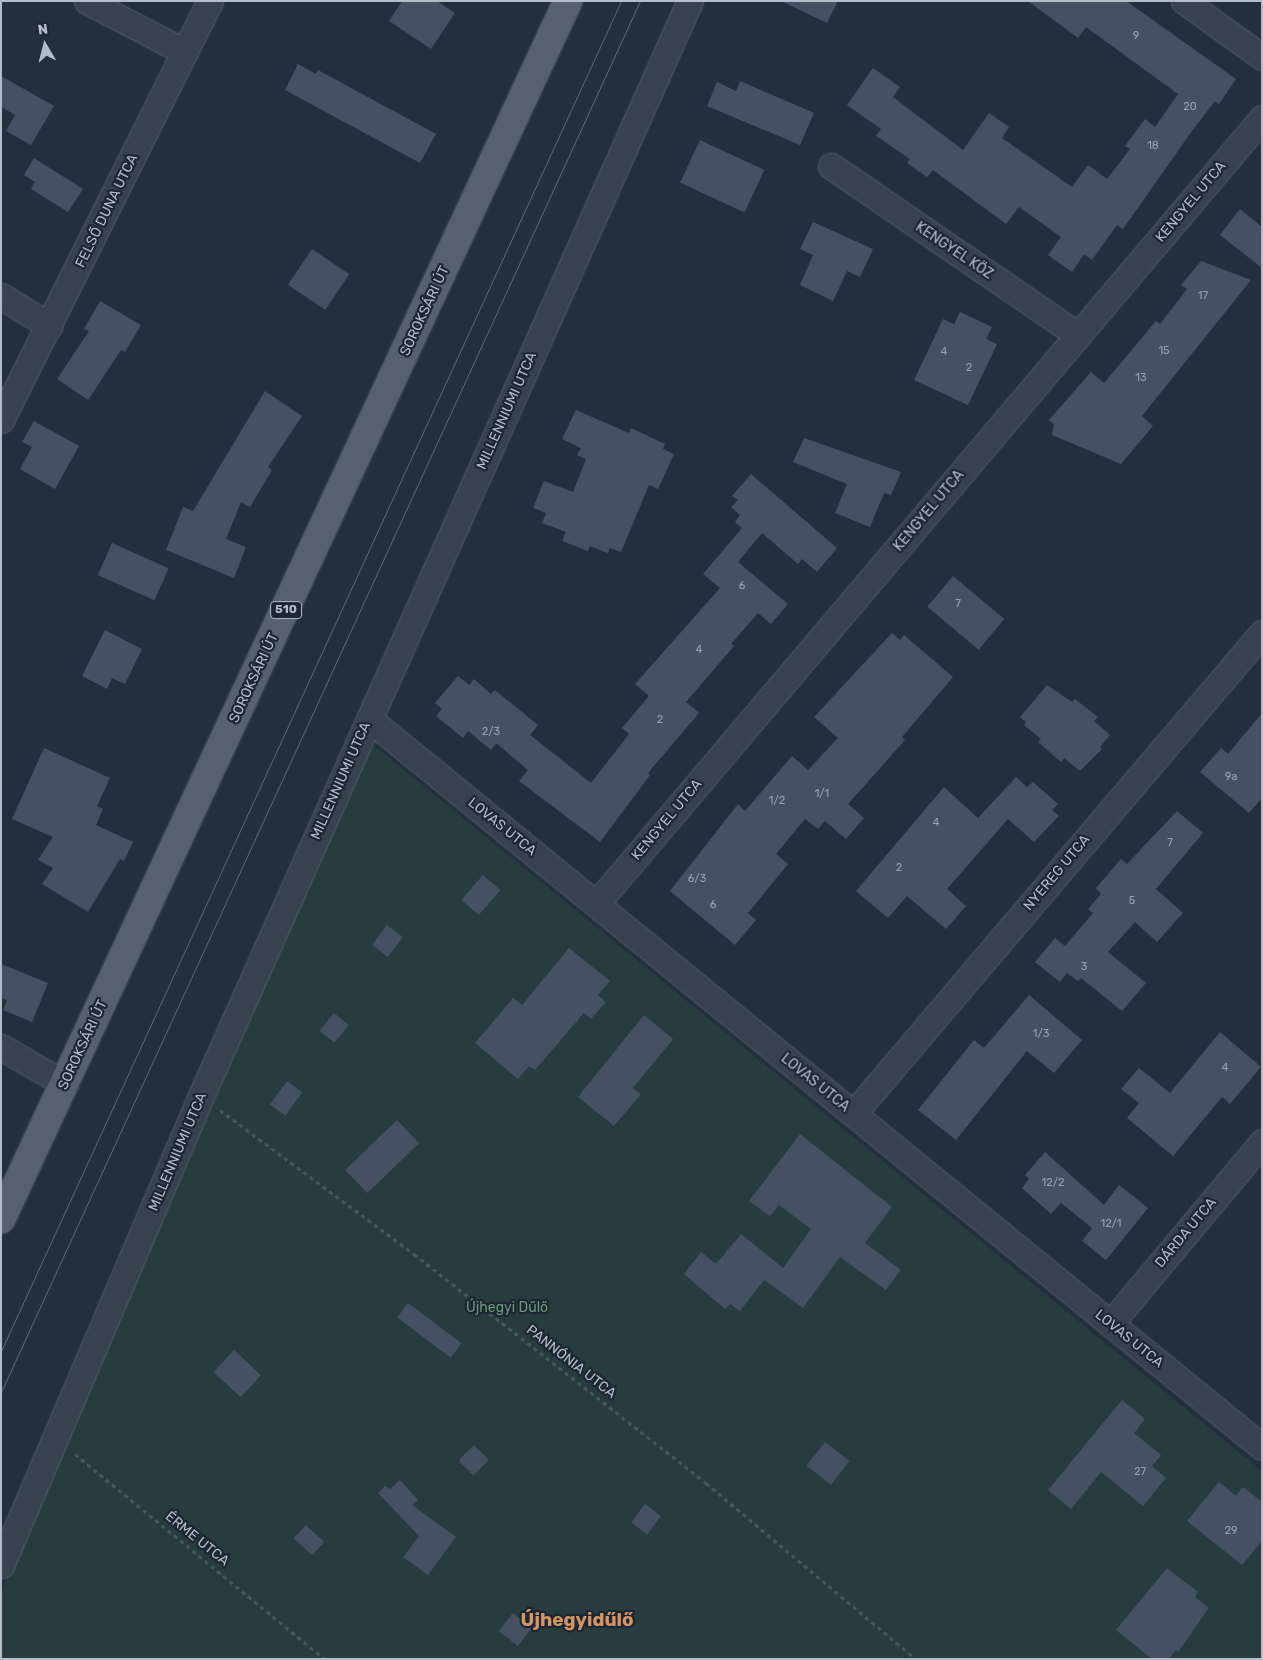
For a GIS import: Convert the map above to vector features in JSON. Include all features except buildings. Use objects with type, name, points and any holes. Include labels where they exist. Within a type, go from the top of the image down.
[{"type":"main road","name":"SOROKSÁRI ÚT","points":[[1,1218],[568,1]]},
{"type":"street","points":[[87,1],[185,52]]},
{"type":"street","name":"FELSŐ DUNA UTCA","points":[[1,420],[50,326],[210,1]]},
{"type":"street","name":"MILLENNIUMI UTCA","points":[[1,1565],[201,1096],[690,1]]},
{"type":"street","points":[[1184,1],[1262,57]]},
{"type":"street","name":"KENGYEL UTCA","points":[[596,904],[1262,118]]},
{"type":"street","name":"KENGYEL KÖZ","points":[[831,166],[1078,335]]},
{"type":"street","points":[[1,296],[50,326]]},
{"type":"street","name":"NYEREG UTCA","points":[[853,1114],[1262,632]]},
{"type":"street","name":"LOVAS UTCA","points":[[369,718],[1262,1447]]},
{"type":"street","points":[[1,1047],[65,1084]]},
{"type":"street","name":"DÁRDA UTCA","points":[[1110,1324],[1262,1142]]},
{"type":"path","name":"PANNÓNIA UTCA","points":[[201,1096],[414,1254],[706,1483],[916,1659]]},
{"type":"path","name":"ÉRME UTCA","points":[[56,1438],[325,1659]]},
{"type":"green space","name":"Újhegyi Dűlő","points":[[370,742],[1262,1471],[1262,1659],[1,1659],[1,1591]]},
{"type":"tram line","points":[[1,1351],[621,1]]},
{"type":"tram line","points":[[1,1392],[640,1]]},
{"type":"district","name":"Újhegyidűlő","points":[[577,1620]]}]
